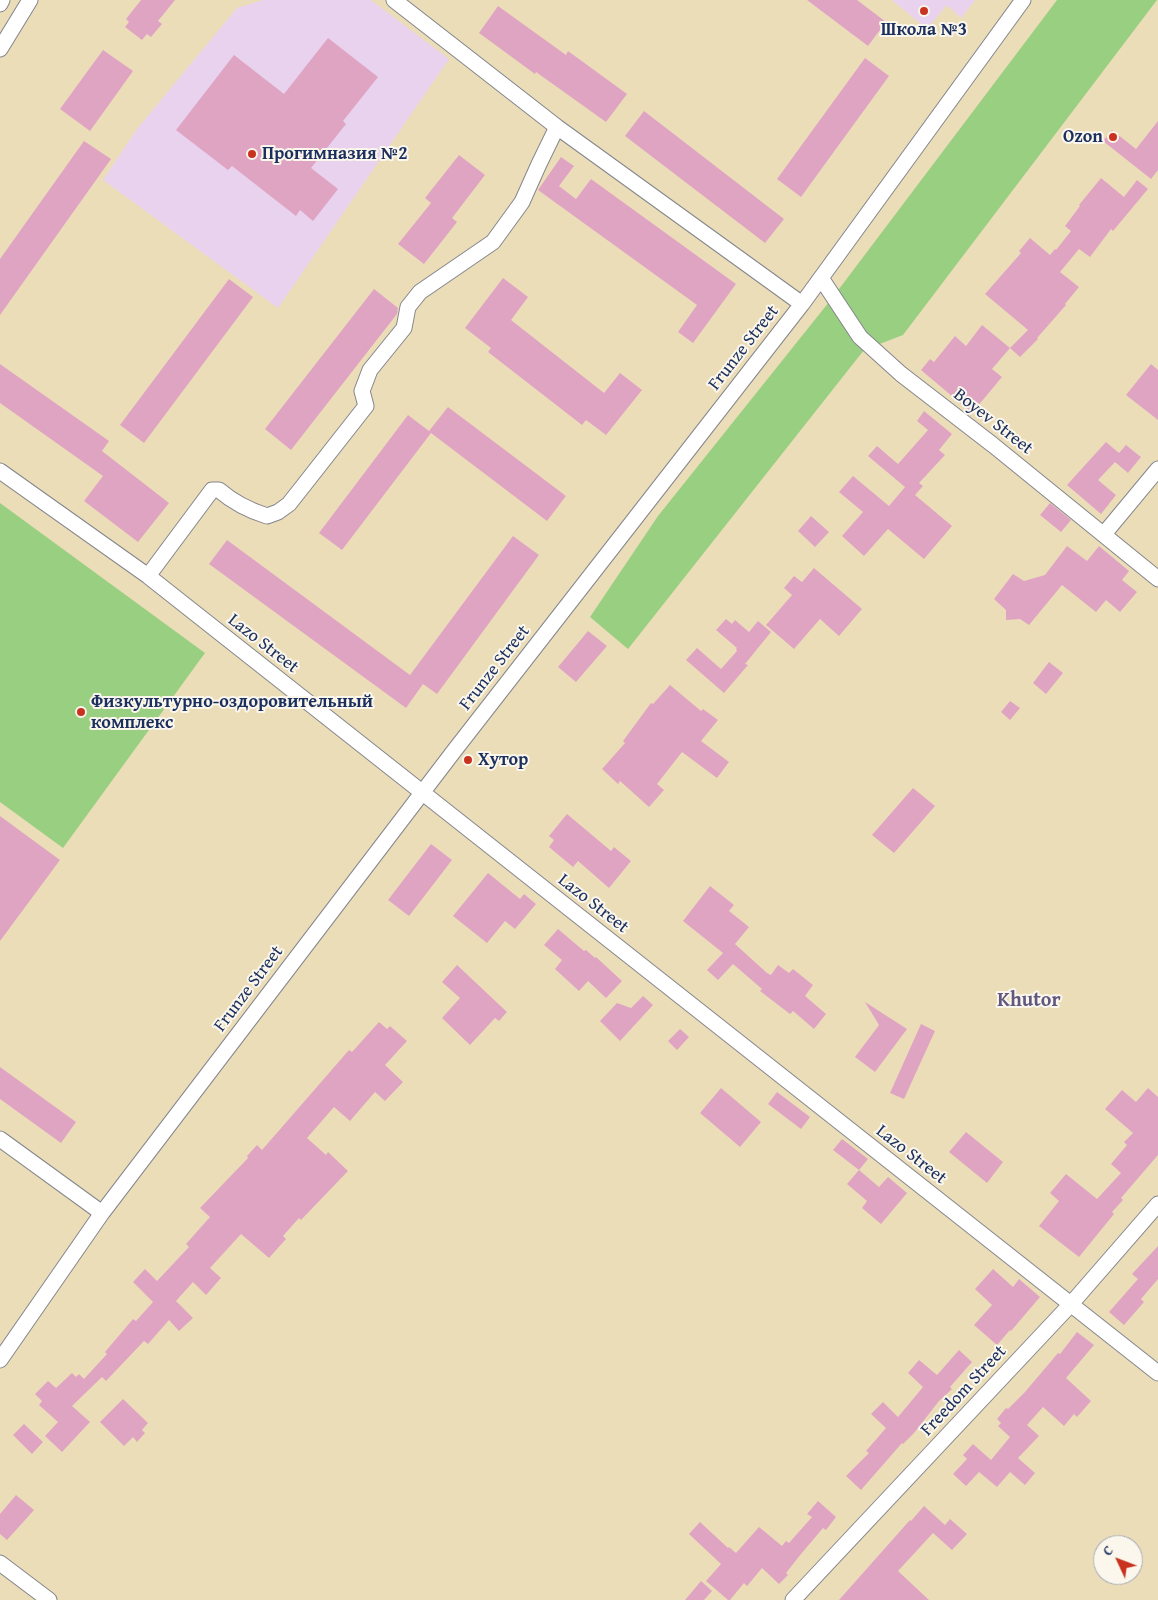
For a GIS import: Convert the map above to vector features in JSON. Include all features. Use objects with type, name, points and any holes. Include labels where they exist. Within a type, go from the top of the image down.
[{"type":"street","points":[[0,4],[2,0]]},
{"type":"street","points":[[0,49],[30,0]]},
{"type":"street","points":[[394,0],[557,127],[802,304]]},
{"type":"street","name":"Frunze Street","points":[[0,1360],[102,1213],[473,727],[802,304],[1023,0]]},
{"type":"street","points":[[148,576],[212,490],[220,490],[231,500],[248,510],[267,516],[278,512],[289,504],[366,406],[362,391],[370,370],[404,328],[408,308],[420,292],[493,242],[522,202],[557,127]]},
{"type":"street","name":"Boyev Street","points":[[821,278],[860,337],[901,374],[1104,534],[1158,579]]},
{"type":"street","points":[[1104,534],[1158,469]]},
{"type":"street","name":"Lazo Street","points":[[0,471],[148,576],[1158,1373]]},
{"type":"street","points":[[0,1139],[102,1213]]},
{"type":"street","name":"Freedom Street","points":[[793,1600],[1071,1304],[1158,1204]]},
{"type":"street","points":[[0,1563],[48,1600]]},
{"type":"shaded area","name":"Прогимназия №2","points":[[263,0],[371,0],[449,59],[278,308],[103,180],[137,129],[237,8]]},
{"type":"shaded area","name":"Школа №3","points":[[892,0],[975,0],[961,18],[947,5],[927,29]]},
{"type":"green space","points":[[1057,0],[1157,0],[903,335],[864,350],[628,649],[590,617],[658,516],[833,297]]},
{"type":"green space","name":"Физкультурно-оздоровительный комплекс","points":[[0,503],[205,653],[63,848],[0,802]]},
{"type":"building","points":[[141,0],[175,0],[158,21],[162,24],[151,37],[147,34],[142,40],[125,27],[129,22],[126,19]]},
{"type":"building","points":[[807,0],[857,0],[886,22],[868,46]]},
{"type":"building","points":[[498,6],[566,55],[568,51],[627,94],[606,122],[479,33]]},
{"type":"building","points":[[328,38],[378,77],[343,121],[346,124],[311,168],[338,189],[313,221],[300,210],[296,216],[232,166],[228,170],[176,130],[234,55],[284,94]]},
{"type":"building","points":[[103,50],[133,71],[90,131],[60,109]]},
{"type":"building","points":[[865,58],[889,76],[801,197],[777,179]]},
{"type":"building","points":[[644,111],[784,219],[765,243],[625,136]]},
{"type":"building","points":[[1158,121],[1158,170],[1151,179],[1103,141],[1112,130],[1136,149]]},
{"type":"building","points":[[84,141],[111,159],[0,315],[0,259]]},
{"type":"building","points":[[459,155],[485,175],[452,218],[457,222],[424,264],[398,244],[431,203],[425,198]]},
{"type":"building","points":[[561,157],[574,166],[559,186],[576,199],[591,179],[736,284],[693,343],[678,332],[697,305],[538,190]]},
{"type":"building","points":[[1101,178],[1124,197],[1137,180],[1148,189],[1113,231],[1111,229],[1090,257],[1079,249],[1060,272],[1079,287],[1038,339],[1020,357],[1010,348],[1028,330],[985,294],[1021,253],[1019,251],[1030,238],[1050,255],[1056,250],[1071,231],[1065,226]]},
{"type":"building","points":[[503,278],[528,297],[511,320],[604,393],[620,373],[642,390],[606,435],[586,420],[582,425],[488,352],[491,348],[465,328]]},
{"type":"building","points":[[229,279],[253,297],[144,443],[120,425]]},
{"type":"building","points":[[374,289],[398,308],[397,314],[291,450],[265,429]]},
{"type":"building","points":[[982,325],[1010,348],[992,369],[1002,377],[972,413],[921,370],[930,359],[934,362],[955,336],[966,346]]},
{"type":"building","points":[[0,364],[109,441],[102,451],[169,503],[138,542],[84,501],[103,476],[0,403]]},
{"type":"building","points":[[1151,364],[1158,370],[1158,420],[1126,395]]},
{"type":"building","points":[[448,407],[566,496],[547,521],[431,433],[342,550],[319,533],[408,415],[429,431]]},
{"type":"building","points":[[924,411],[952,434],[939,450],[945,455],[919,483],[923,486],[915,495],[952,526],[924,559],[888,529],[864,556],[842,536],[863,512],[839,492],[853,476],[889,506],[905,487],[868,456],[877,446],[898,464],[928,430],[917,421]]},
{"type":"building","points":[[1106,442],[1119,453],[1126,445],[1141,457],[1128,473],[1115,462],[1098,480],[1116,495],[1101,514],[1067,485]]},
{"type":"building","points":[[1050,503],[1071,520],[1061,532],[1040,515]]},
{"type":"building","points":[[811,516],[829,532],[815,547],[798,531]]},
{"type":"building","points":[[513,536],[539,555],[437,694],[423,684],[406,708],[209,564],[227,540],[410,675]]},
{"type":"building","points":[[1067,546],[1087,561],[1099,546],[1129,571],[1122,580],[1137,592],[1120,612],[1106,600],[1096,612],[1062,585],[1029,625],[1020,619],[1006,620],[1006,610],[994,599],[1013,574],[1024,581],[1045,575]]},
{"type":"building","points":[[814,568],[862,609],[839,636],[820,619],[794,649],[766,625],[792,595],[784,588],[794,576],[802,582]]},
{"type":"building","points":[[726,619],[732,624],[735,620],[749,632],[758,621],[771,632],[745,664],[748,665],[724,693],[686,660],[697,648],[721,669],[737,651],[737,648],[716,630]]},
{"type":"building","points":[[588,631],[607,646],[576,682],[558,667]]},
{"type":"building","points":[[1049,662],[1063,673],[1046,694],[1033,683]]},
{"type":"building","points":[[670,685],[701,711],[703,709],[718,720],[701,741],[729,762],[717,778],[682,752],[657,784],[664,790],[649,807],[620,781],[618,784],[602,769],[625,743],[623,741],[651,703],[653,704]]},
{"type":"building","points":[[1010,701],[1020,708],[1010,720],[1001,712]]},
{"type":"building","points":[[913,788],[935,806],[894,853],[872,835]]},
{"type":"building","points":[[567,814],[611,851],[614,847],[631,861],[609,888],[578,861],[573,867],[549,847],[554,840],[549,836]]},
{"type":"building","points":[[0,816],[60,860],[0,941]]},
{"type":"building","points":[[431,844],[452,860],[409,916],[388,900]]},
{"type":"building","points":[[488,873],[520,899],[524,894],[536,904],[515,929],[505,921],[487,943],[453,916]]},
{"type":"building","points":[[710,886],[734,905],[729,911],[749,927],[735,944],[767,973],[771,975],[778,965],[789,973],[793,969],[813,985],[805,996],[826,1014],[814,1029],[793,1011],[790,1014],[760,991],[762,989],[733,964],[718,980],[707,970],[723,953],[683,921]]},
{"type":"building","points":[[558,929],[584,951],[586,950],[596,957],[622,981],[606,998],[588,981],[579,991],[555,969],[562,960],[544,945]]},
{"type":"building","points":[[457,965],[507,1012],[499,1021],[495,1018],[470,1045],[442,1018],[460,998],[442,982]]},
{"type":"building","points":[[643,996],[653,1005],[620,1041],[600,1021],[617,1003],[631,1008]]},
{"type":"building","points":[[865,1002],[907,1029],[875,1072],[855,1057],[879,1025]]},
{"type":"building","points":[[379,1022],[387,1029],[390,1026],[407,1041],[385,1065],[403,1082],[385,1101],[375,1092],[350,1121],[334,1107],[307,1138],[326,1155],[328,1152],[348,1171],[301,1220],[299,1218],[283,1236],[286,1239],[269,1258],[241,1234],[210,1268],[221,1278],[206,1295],[193,1282],[176,1301],[193,1318],[179,1331],[169,1320],[148,1344],[144,1341],[106,1381],[102,1377],[72,1406],[90,1422],[62,1452],[45,1436],[58,1422],[39,1405],[42,1401],[35,1394],[48,1381],[56,1388],[72,1373],[76,1377],[79,1374],[84,1379],[107,1354],[105,1352],[133,1319],[136,1321],[153,1302],[133,1282],[145,1269],[157,1281],[189,1247],[186,1244],[210,1217],[200,1208],[248,1158],[247,1156],[257,1145],[262,1150],[349,1050],[352,1052]]},
{"type":"building","points":[[921,1024],[935,1031],[904,1099],[890,1093]]},
{"type":"building","points":[[680,1029],[689,1037],[677,1050],[668,1041]]},
{"type":"building","points":[[0,1067],[76,1122],[61,1143],[0,1099]]},
{"type":"building","points":[[721,1088],[761,1122],[740,1147],[700,1113]]},
{"type":"building","points":[[1148,1088],[1158,1097],[1158,1155],[1121,1198],[1123,1200],[1112,1212],[1114,1214],[1079,1257],[1039,1226],[1059,1201],[1050,1193],[1066,1174],[1097,1199],[1121,1173],[1111,1164],[1127,1145],[1124,1142],[1133,1133],[1105,1109],[1122,1090],[1136,1102]]},
{"type":"building","points":[[777,1092],[810,1117],[801,1129],[768,1104]]},
{"type":"building","points":[[966,1132],[1003,1162],[987,1183],[949,1152]]},
{"type":"building","points":[[842,1139],[868,1159],[859,1170],[833,1150]]},
{"type":"building","points":[[859,1170],[879,1187],[888,1177],[907,1193],[881,1224],[862,1208],[867,1201],[847,1184]]},
{"type":"building","points":[[1158,1246],[1158,1279],[1141,1299],[1144,1302],[1124,1325],[1109,1312],[1138,1279],[1132,1274]]},
{"type":"building","points":[[993,1269],[1013,1287],[1019,1279],[1040,1297],[997,1345],[974,1325],[992,1305],[975,1289]]},
{"type":"building","points":[[1077,1332],[1094,1345],[1066,1378],[1091,1401],[1077,1417],[1074,1414],[1064,1426],[1043,1407],[1027,1425],[1039,1436],[1018,1458],[1035,1473],[1025,1485],[1010,1472],[997,1487],[979,1472],[966,1486],[953,1474],[967,1459],[963,1455],[973,1444],[991,1460],[1010,1437],[998,1426],[1001,1423],[997,1419],[1006,1408],[1008,1409],[1025,1392],[1058,1353],[1060,1354]]},
{"type":"building","points":[[959,1350],[972,1362],[950,1387],[952,1389],[939,1401],[914,1433],[902,1443],[861,1490],[846,1476],[869,1453],[866,1451],[886,1428],[871,1414],[883,1402],[898,1417],[923,1387],[908,1373],[919,1360],[937,1375]]},
{"type":"building","points":[[123,1399],[148,1423],[142,1430],[145,1433],[137,1442],[133,1437],[124,1446],[100,1422]]},
{"type":"building","points":[[24,1424],[43,1442],[32,1454],[13,1435]]},
{"type":"building","points":[[16,1495],[34,1510],[7,1540],[0,1534],[0,1514]]},
{"type":"building","points":[[818,1501],[836,1517],[826,1530],[823,1528],[786,1573],[788,1575],[779,1584],[762,1568],[747,1586],[744,1583],[728,1600],[706,1581],[721,1564],[689,1534],[700,1522],[736,1553],[759,1527],[782,1546],[786,1541],[789,1543],[812,1517],[807,1514]]},
{"type":"building","points":[[924,1506],[945,1525],[950,1519],[967,1534],[952,1550],[933,1533],[898,1571],[929,1600],[839,1600],[910,1520]]},
{"type":"building","points":[[701,1581],[712,1591],[704,1600],[685,1600]]},
{"type":"place","name":"Школа №3","points":[[924,11]]},
{"type":"place","name":"Ozon","points":[[1113,137]]},
{"type":"place","name":"Прогимназия №2","points":[[252,154]]},
{"type":"place","name":"Физкультурно-оздоровительный комплекс","points":[[81,712]]},
{"type":"place","name":"Хутор","points":[[468,760]]},
{"type":"district","name":"Khutor","points":[[1029,1001]]}]
